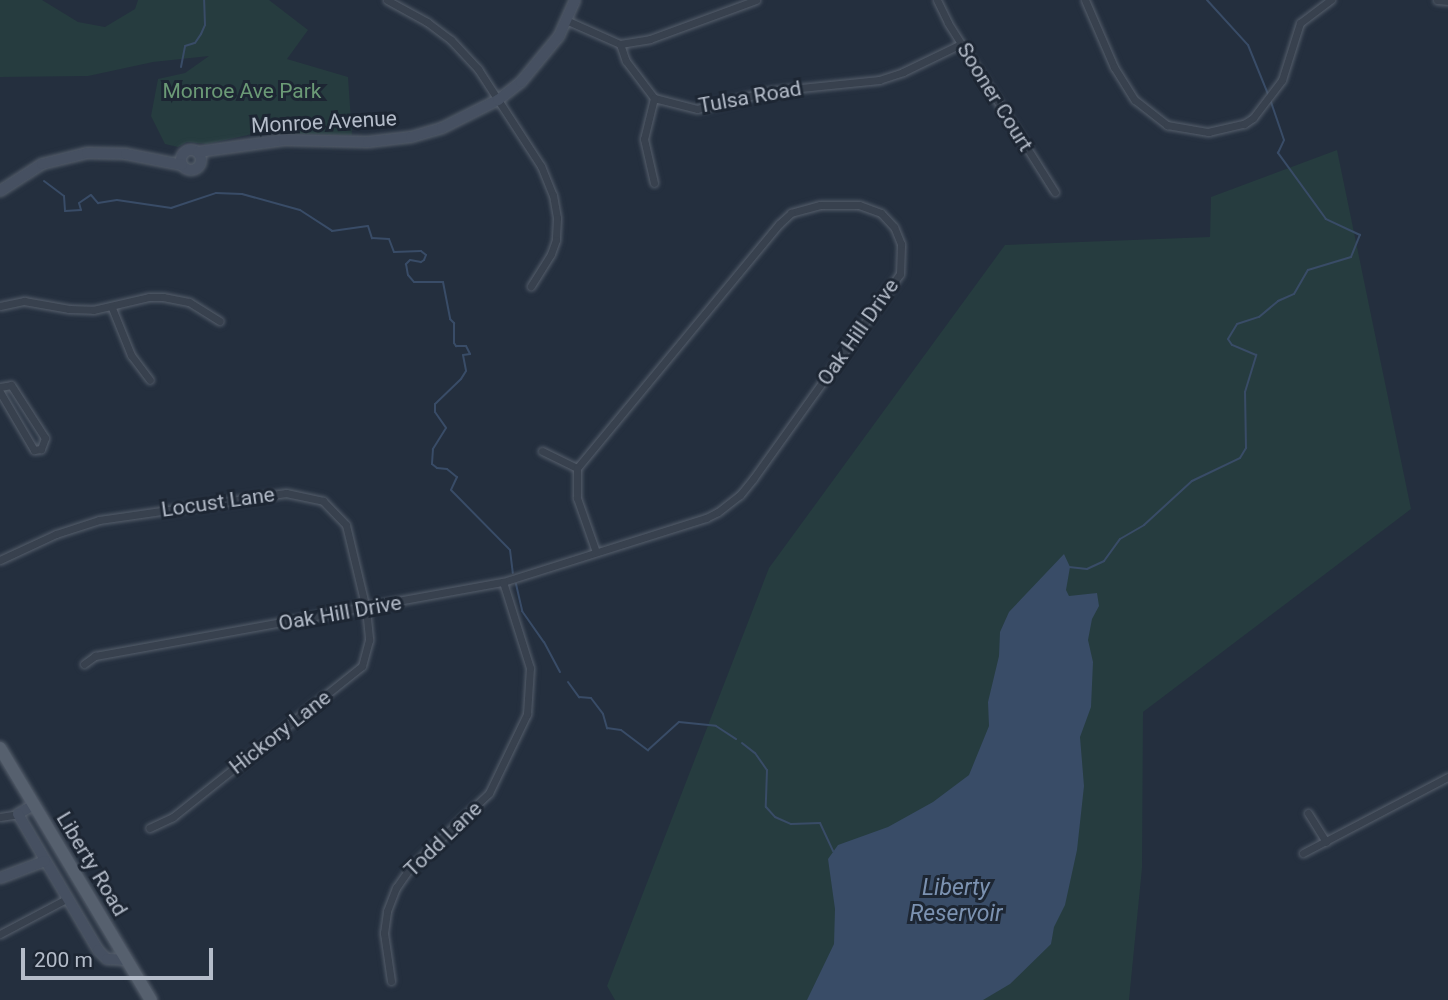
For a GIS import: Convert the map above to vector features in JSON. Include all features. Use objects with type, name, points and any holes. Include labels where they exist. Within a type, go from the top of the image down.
[{"type":"main road","name":"Liberty Road","points":[[0,748],[151,1000]]},
{"type":"street","points":[[387,0],[427,22],[451,40],[478,69],[541,166],[553,195],[557,218],[551,254],[531,286]]},
{"type":"street","name":"Monroe Avenue","points":[[200,157],[284,140],[368,142],[411,137],[442,128],[498,100],[543,58],[568,21],[575,0]]},
{"type":"street","points":[[568,21],[620,44],[650,38],[757,0]]},
{"type":"street","name":"Sooner Court","points":[[937,0],[961,44],[1055,192]]},
{"type":"street","points":[[1085,0],[1126,89],[1160,121],[1179,129],[1209,132],[1244,124],[1262,108],[1277,90],[1300,23],[1331,0]]},
{"type":"street","points":[[1437,0],[1448,1]]},
{"type":"street","points":[[620,44],[626,61],[654,98],[644,139],[654,183]]},
{"type":"street","name":"Tulsa Road","points":[[654,98],[697,109],[771,91],[879,80],[961,44]]},
{"type":"street","name":"Monroe Avenue","points":[[0,191],[27,171],[71,155],[105,152],[162,160],[183,159],[191,150],[200,157]]},
{"type":"street","name":"Monroe Avenue","points":[[183,159],[188,170],[195,170],[200,157]]},
{"type":"street","name":"Oak Hill Drive","points":[[84,664],[95,656],[366,609],[503,582],[706,518],[740,495],[900,274],[901,244],[890,221],[870,208],[842,203],[820,205],[792,213],[771,233],[577,468]]},
{"type":"street","points":[[0,306],[24,300],[69,309],[112,308],[133,300],[163,297],[189,302],[219,321]]},
{"type":"street","points":[[112,308],[131,355],[150,380]]},
{"type":"street","points":[[0,387],[11,384],[45,438],[41,449],[34,450],[0,392]]},
{"type":"street","points":[[542,451],[577,468],[578,498],[596,552]]},
{"type":"street","name":"Locust Lane","points":[[0,560],[56,534],[119,516],[286,493],[302,494],[323,501],[346,525],[366,609]]},
{"type":"street","name":"Todd Lane","points":[[391,981],[384,933],[387,911],[396,888],[410,868],[465,820],[489,793],[527,714],[530,668],[503,582]]},
{"type":"street","name":"Hickory Lane","points":[[149,828],[185,808],[362,666],[369,640],[366,609]]},
{"type":"street","points":[[1303,853],[1448,777]]},
{"type":"street","points":[[0,817],[18,814],[34,805]]},
{"type":"street","points":[[1308,813],[1326,842]]},
{"type":"street","points":[[18,814],[102,955],[112,961],[127,960]]},
{"type":"street","points":[[0,878],[45,861]]},
{"type":"street","points":[[0,934],[68,898]]},
{"type":"green space","name":"Monroe Ave Park","points":[[0,0],[42,0],[78,22],[105,27],[135,9],[138,0],[269,0],[308,30],[287,59],[348,77],[352,135],[257,133],[207,144],[187,142],[178,147],[165,144],[151,116],[158,79],[185,73],[209,56],[153,62],[88,76],[0,77]]},
{"type":"green space","points":[[1337,150],[1411,509],[1143,712],[1142,868],[1129,1000],[615,1000],[607,986],[769,568],[1005,245],[1210,237],[1211,197]]},
{"type":"water","name":"Liberty Reservoir","points":[[1064,554],[1070,567],[1066,590],[1069,596],[1097,593],[1099,606],[1092,619],[1088,640],[1093,662],[1091,707],[1080,737],[1084,786],[1077,850],[1065,905],[1054,927],[1051,944],[1010,984],[983,1000],[807,1000],[834,944],[835,909],[828,859],[838,845],[888,827],[933,802],[969,775],[989,726],[988,702],[999,656],[1000,632],[1009,612]]},
{"type":"waterway","points":[[181,67],[185,46],[195,43],[205,25],[204,0]]},
{"type":"waterway","points":[[1207,0],[1248,45],[1268,94]]},
{"type":"waterway","points":[[1069,567],[1087,569],[1104,561],[1120,539],[1144,525],[1192,481],[1240,458],[1246,448],[1245,392],[1256,355],[1232,345],[1228,339],[1237,324],[1259,317],[1278,301],[1294,294],[1308,270],[1351,257],[1360,235],[1326,219],[1278,153],[1284,140],[1270,99]]},
{"type":"waterway","points":[[44,181],[64,196],[65,211],[81,210],[79,203],[91,195],[98,203],[117,200],[171,208],[216,193],[242,194],[300,210],[332,231],[368,226],[372,238],[389,239],[394,252],[421,251],[426,255],[421,262],[410,260],[406,264],[408,275],[414,282],[443,282],[450,319],[454,323],[454,343],[456,346],[466,346],[470,354],[463,355],[466,371],[461,379],[435,404],[435,412],[446,428],[433,449],[432,464],[437,468],[447,469],[457,477],[451,490],[510,550],[513,573]]},
{"type":"waterway","points":[[516,584],[522,611],[544,642],[560,672]]},
{"type":"waterway","points":[[568,682],[579,697],[591,698],[603,714],[607,728],[621,730],[648,750],[679,722],[716,726],[736,739]]},
{"type":"waterway","points":[[742,743],[755,753],[767,770],[766,807],[775,817],[791,824],[820,823],[833,851]]}]
